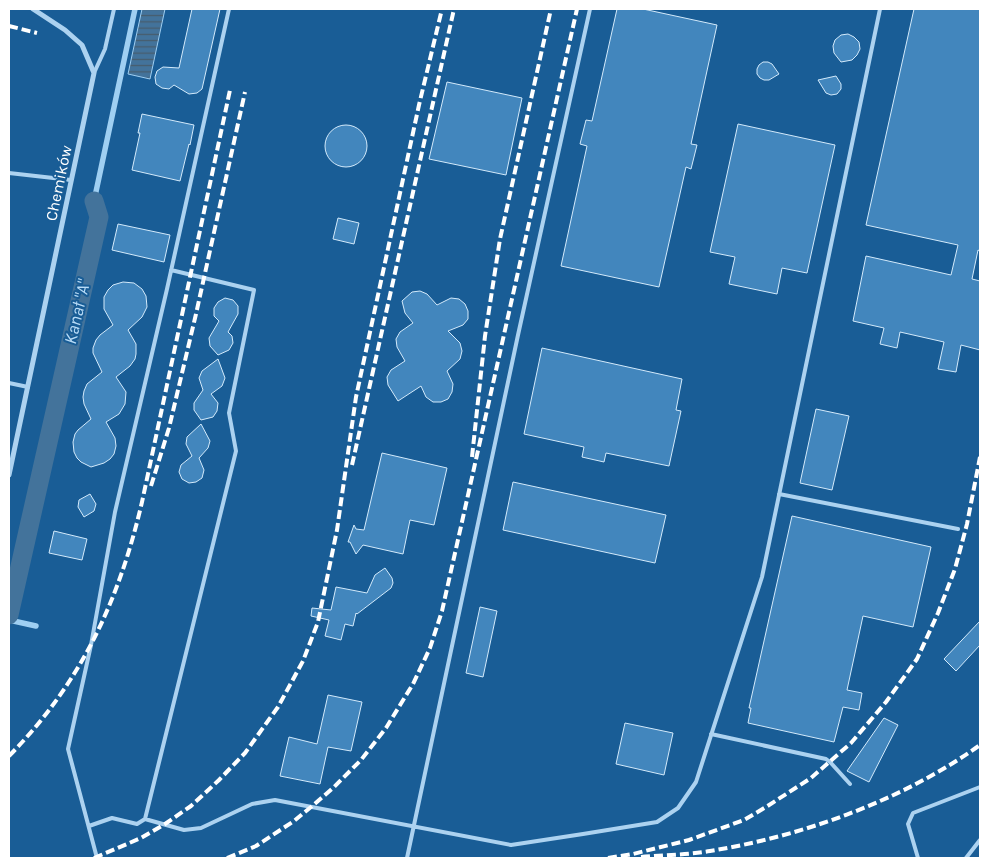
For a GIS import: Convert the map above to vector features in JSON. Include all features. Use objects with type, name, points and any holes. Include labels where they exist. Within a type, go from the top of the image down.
[{"type":"street","points":[[33,9],[65,30],[82,45],[94,73]]},
{"type":"street","name":"Chemików","points":[[9,475],[94,73]]},
{"type":"lane","points":[[94,73],[105,49],[114,9]]},
{"type":"lane","points":[[97,858],[68,749],[91,645],[115,512],[229,9]]},
{"type":"lane","points":[[407,858],[516,344],[590,9]]},
{"type":"lane","points":[[145,819],[184,830],[201,828],[252,804],[275,800],[511,845],[657,822],[678,808],[696,782],[762,577],[880,9]]},
{"type":"lane","points":[[9,173],[71,180]]},
{"type":"lane","points":[[89,826],[112,818],[137,824],[145,819],[236,452],[228,413],[254,290],[171,270]]},
{"type":"lane","points":[[9,383],[28,387]]},
{"type":"lane","points":[[779,494],[958,529]]},
{"type":"lane","points":[[711,734],[826,759],[850,784]]},
{"type":"lane","points":[[918,858],[908,824],[913,814],[980,787]]},
{"type":"lane","points":[[966,858],[980,840]]},
{"type":"water","points":[[142,9],[165,9],[150,79],[128,74]]},
{"type":"building","points":[[192,9],[220,9],[202,89],[197,93],[189,94],[174,85],[169,89],[162,88],[156,84],[155,77],[157,71],[163,67],[179,68]]},
{"type":"building","points":[[617,9],[643,9],[717,25],[691,144],[697,145],[691,169],[686,167],[659,287],[561,266],[587,146],[580,144],[586,120],[592,121]]},
{"type":"building","points":[[914,9],[980,9],[980,251],[978,250],[972,279],[980,281],[980,350],[961,345],[956,372],[938,369],[944,342],[900,332],[897,348],[880,344],[884,328],[853,321],[866,256],[951,275],[958,245],[866,225]]},
{"type":"building","points":[[848,34],[859,42],[860,49],[852,60],[841,62],[834,53],[833,46],[835,40],[841,35]]},
{"type":"building","points":[[763,62],[772,64],[779,74],[769,80],[760,78],[757,74],[757,69]]},
{"type":"building","points":[[836,76],[841,84],[841,89],[837,94],[831,95],[826,93],[818,80]]},
{"type":"building","points":[[447,82],[522,98],[506,175],[429,159]]},
{"type":"building","points":[[142,114],[194,125],[180,181],[132,170]]},
{"type":"building","points":[[738,124],[835,145],[807,273],[782,268],[777,294],[729,284],[735,257],[710,252]]},
{"type":"building","points":[[350,125],[358,128],[364,134],[367,146],[364,158],[358,164],[342,167],[334,164],[328,158],[325,142],[328,134],[334,128]]},
{"type":"building","points":[[338,218],[359,223],[354,244],[333,239]]},
{"type":"building","points":[[118,224],[170,235],[164,262],[112,250]]},
{"type":"building","points":[[123,282],[134,283],[142,289],[146,296],[147,307],[142,317],[128,330],[136,344],[135,359],[130,366],[116,377],[126,392],[125,404],[119,414],[106,422],[115,438],[114,454],[104,463],[91,467],[77,458],[73,442],[78,430],[91,419],[84,404],[84,391],[87,384],[102,372],[93,353],[93,348],[100,335],[113,325],[104,309],[104,297],[113,285]]},
{"type":"building","points":[[420,291],[427,294],[437,305],[451,298],[459,299],[465,304],[468,311],[468,319],[463,325],[448,331],[460,343],[462,351],[460,359],[447,371],[453,384],[452,392],[448,399],[441,402],[433,402],[426,397],[421,386],[398,401],[388,385],[387,377],[391,370],[405,361],[397,347],[396,339],[400,332],[413,323],[405,313],[402,301],[412,292]]},
{"type":"building","points":[[225,298],[233,300],[238,306],[238,314],[228,332],[232,336],[233,343],[229,350],[218,355],[210,346],[209,338],[219,321],[214,316],[214,308],[218,302]]},
{"type":"building","points":[[542,348],[682,379],[676,410],[681,411],[669,466],[606,453],[604,462],[582,457],[584,447],[524,434]]},
{"type":"building","points":[[218,359],[225,378],[222,386],[211,394],[218,403],[217,411],[213,417],[201,420],[194,410],[194,403],[203,390],[199,378],[202,371]]},
{"type":"building","points":[[816,409],[849,416],[832,490],[800,483]]},
{"type":"building","points":[[201,424],[210,441],[208,448],[199,458],[204,470],[202,478],[196,482],[189,483],[182,479],[179,472],[181,465],[192,456],[186,444],[187,437]]},
{"type":"building","points":[[382,453],[447,468],[434,525],[410,520],[403,554],[363,545],[356,554],[350,542],[348,542],[354,525],[356,529],[364,530]]},
{"type":"building","points":[[513,482],[666,515],[655,563],[503,530]]},
{"type":"building","points":[[90,494],[96,504],[94,511],[84,517],[78,507],[79,500]]},
{"type":"building","points":[[792,516],[931,547],[913,627],[863,616],[847,690],[862,693],[859,710],[843,707],[834,742],[748,723],[751,708],[749,708]]},
{"type":"building","points":[[54,531],[87,539],[82,560],[49,553]]},
{"type":"building","points":[[385,568],[392,578],[391,588],[356,613],[353,626],[345,624],[341,640],[325,636],[329,620],[311,616],[312,608],[331,610],[336,587],[367,593],[375,575]]},
{"type":"building","points":[[480,607],[497,611],[483,677],[466,673]]},
{"type":"building","points":[[980,621],[980,645],[956,671],[944,659]]},
{"type":"building","points":[[328,695],[362,702],[351,751],[328,747],[320,784],[280,776],[289,737],[317,744]]},
{"type":"building","points":[[884,718],[898,725],[869,782],[847,771]]},
{"type":"building","points":[[625,723],[673,733],[664,775],[616,764]]},
{"type":"waterway","name":"Kanał \"A\"","points":[[94,201],[135,9]]},
{"type":"waterway","name":"Kanał \"A\"","points":[[9,615],[99,217],[94,201]]},
{"type":"waterway","points":[[9,620],[36,626]]},
{"type":"railway","points":[[94,858],[141,838],[165,824],[191,806],[219,780],[245,753],[278,707],[303,661],[318,622],[337,530],[356,397],[419,105],[442,9]]},
{"type":"railway","points":[[352,465],[454,9]]},
{"type":"railway","points":[[472,457],[485,336],[500,239],[551,9]]},
{"type":"railway","points":[[227,858],[256,846],[294,821],[333,788],[361,760],[386,728],[413,684],[430,648],[442,611],[577,9]]},
{"type":"railway","points":[[9,26],[37,33]]},
{"type":"railway","points":[[9,756],[57,699],[77,670],[109,607],[122,573],[142,502],[230,90]]},
{"type":"railway","points":[[151,486],[169,428],[245,92]]},
{"type":"railway","points":[[608,858],[633,854],[689,840],[744,820],[811,778],[851,743],[886,702],[917,659],[938,613],[955,569],[967,524],[980,457]]},
{"type":"railway","points":[[641,857],[710,851],[781,836],[816,825],[851,813],[918,783],[980,745]]}]
